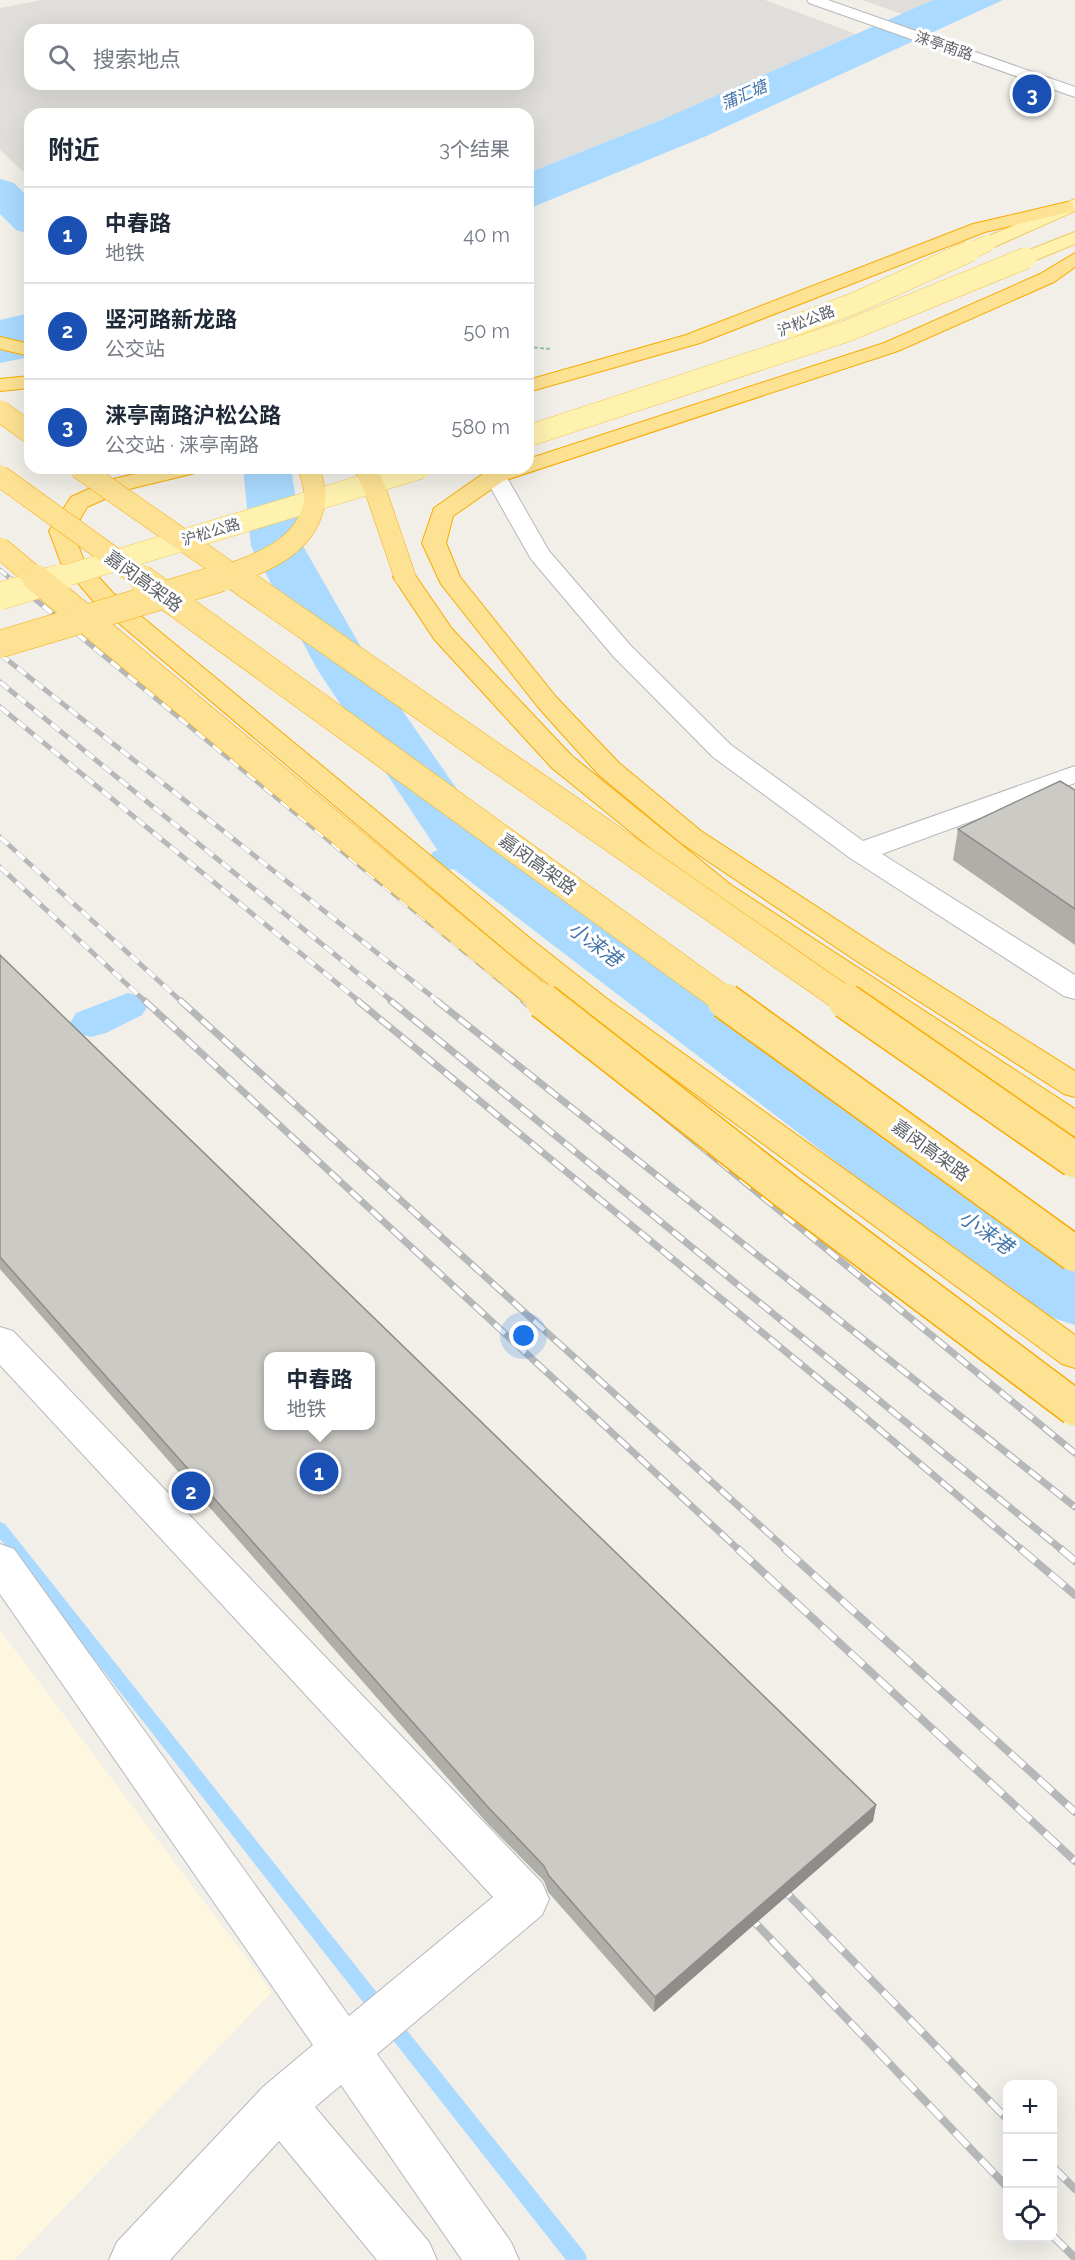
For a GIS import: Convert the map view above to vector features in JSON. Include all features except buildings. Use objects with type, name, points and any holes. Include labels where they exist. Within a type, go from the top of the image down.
[{"type":"highway","points":[[534,384],[693,339],[979,228],[1071,206]]},
{"type":"highway","points":[[534,464],[891,347],[1047,278],[1075,259]]},
{"type":"highway","points":[[0,343],[24,349]]},
{"type":"highway","points":[[0,385],[24,383]]},
{"type":"highway","points":[[0,411],[24,429]]},
{"type":"highway","points":[[88,474],[1075,1160]]},
{"type":"highway","points":[[161,474],[117,485],[79,502],[61,531],[73,563],[104,598],[520,946],[692,1077],[1075,1354]]},
{"type":"highway","points":[[0,645],[199,586],[272,558],[305,529],[315,495],[310,474]]},
{"type":"highway","points":[[368,474],[405,577],[443,634],[562,762],[721,891],[1075,1125]]},
{"type":"highway","points":[[502,474],[495,476],[442,513],[434,543],[449,579],[455,587],[547,702],[609,769],[691,837],[872,957],[1075,1086]]},
{"type":"highway","name":"嘉闵高架路","points":[[0,476],[1075,1254]]},
{"type":"highway","points":[[0,548],[533,993],[786,1191],[1075,1408]]},
{"type":"main road","name":"沪松公路","points":[[771,335],[855,303],[1071,206]]},
{"type":"main road","name":"沪松公路","points":[[534,434],[847,331],[1075,237]]},
{"type":"main road","points":[[539,412],[749,343]]},
{"type":"main road","name":"沪松公路","points":[[0,576],[334,474]]},
{"type":"main road","name":"沪松公路","points":[[0,596],[401,474]]},
{"type":"street","name":"涞亭南路","points":[[821,2],[1075,92]]},
{"type":"street","points":[[495,476],[539,554],[622,651],[722,750],[860,852],[1075,989]]},
{"type":"street","points":[[860,852],[1070,782]]},
{"type":"street","points":[[0,1341],[526,1899],[280,2104],[135,2260]]},
{"type":"street","points":[[0,1561],[355,2041],[493,2260]]},
{"type":"street","points":[[280,2104],[411,2260]]},
{"type":"shaded area","points":[[42,0],[765,0],[856,34],[661,120],[534,171],[534,108],[24,108],[24,172],[0,150],[0,8]]},
{"type":"shaded area","points":[[862,0],[933,0],[902,14]]},
{"type":"shaded area","points":[[0,1630],[272,1992],[14,2260],[0,2260]]},
{"type":"water","name":"蒲汇塘","points":[[933,0],[1003,0],[704,137],[534,207],[534,171],[661,120]]},
{"type":"water","points":[[24,314],[24,358],[0,363],[0,320]]},
{"type":"waterway","name":"小涞港","points":[[0,191],[24,216]]},
{"type":"waterway","name":"小涞港","points":[[268,474],[277,546],[345,669],[468,850],[913,1181],[1075,1295]]},
{"type":"waterway","points":[[446,860],[468,850]]},
{"type":"waterway","points":[[91,1023],[128,1006]]},
{"type":"waterway","points":[[0,1528],[380,2010]]},
{"type":"waterway","points":[[391,2024],[578,2260]]},
{"type":"railway","points":[[0,570],[11,579]]},
{"type":"railway","points":[[9,578],[526,1002]]},
{"type":"railway","points":[[0,654],[439,1002]]},
{"type":"railway","points":[[0,682],[393,1002]]},
{"type":"railway","points":[[0,707],[360,1002]]},
{"type":"railway","points":[[0,837],[182,1002]]},
{"type":"railway","points":[[0,867],[146,1002]]},
{"type":"railway","points":[[145,1001],[739,1550]]},
{"type":"railway","points":[[181,1001],[787,1550]]},
{"type":"railway","points":[[358,1001],[847,1402],[1022,1550]]},
{"type":"railway","points":[[391,1001],[1062,1550]]},
{"type":"railway","points":[[437,1001],[1075,1507]]},
{"type":"railway","points":[[524,1001],[1075,1453]]},
{"type":"railway","points":[[738,1549],[1075,1861]]},
{"type":"railway","points":[[785,1549],[1075,1812]]},
{"type":"railway","points":[[1021,1549],[1075,1595]]},
{"type":"railway","points":[[1061,1549],[1075,1561]]},
{"type":"railway","points":[[777,1883],[1003,2115]]},
{"type":"railway","points":[[745,1912],[1003,2183]]},
{"type":"railway","points":[[1057,2171],[1075,2189]]},
{"type":"railway","points":[[1057,2240],[1075,2258]]},
{"type":"place","name":"涞亭南路沪松公路","points":[[1032,94]]},
{"type":"place","name":"中春路","points":[[319,1472]]},
{"type":"place","name":"竖河路新龙路","points":[[191,1491]]}]
